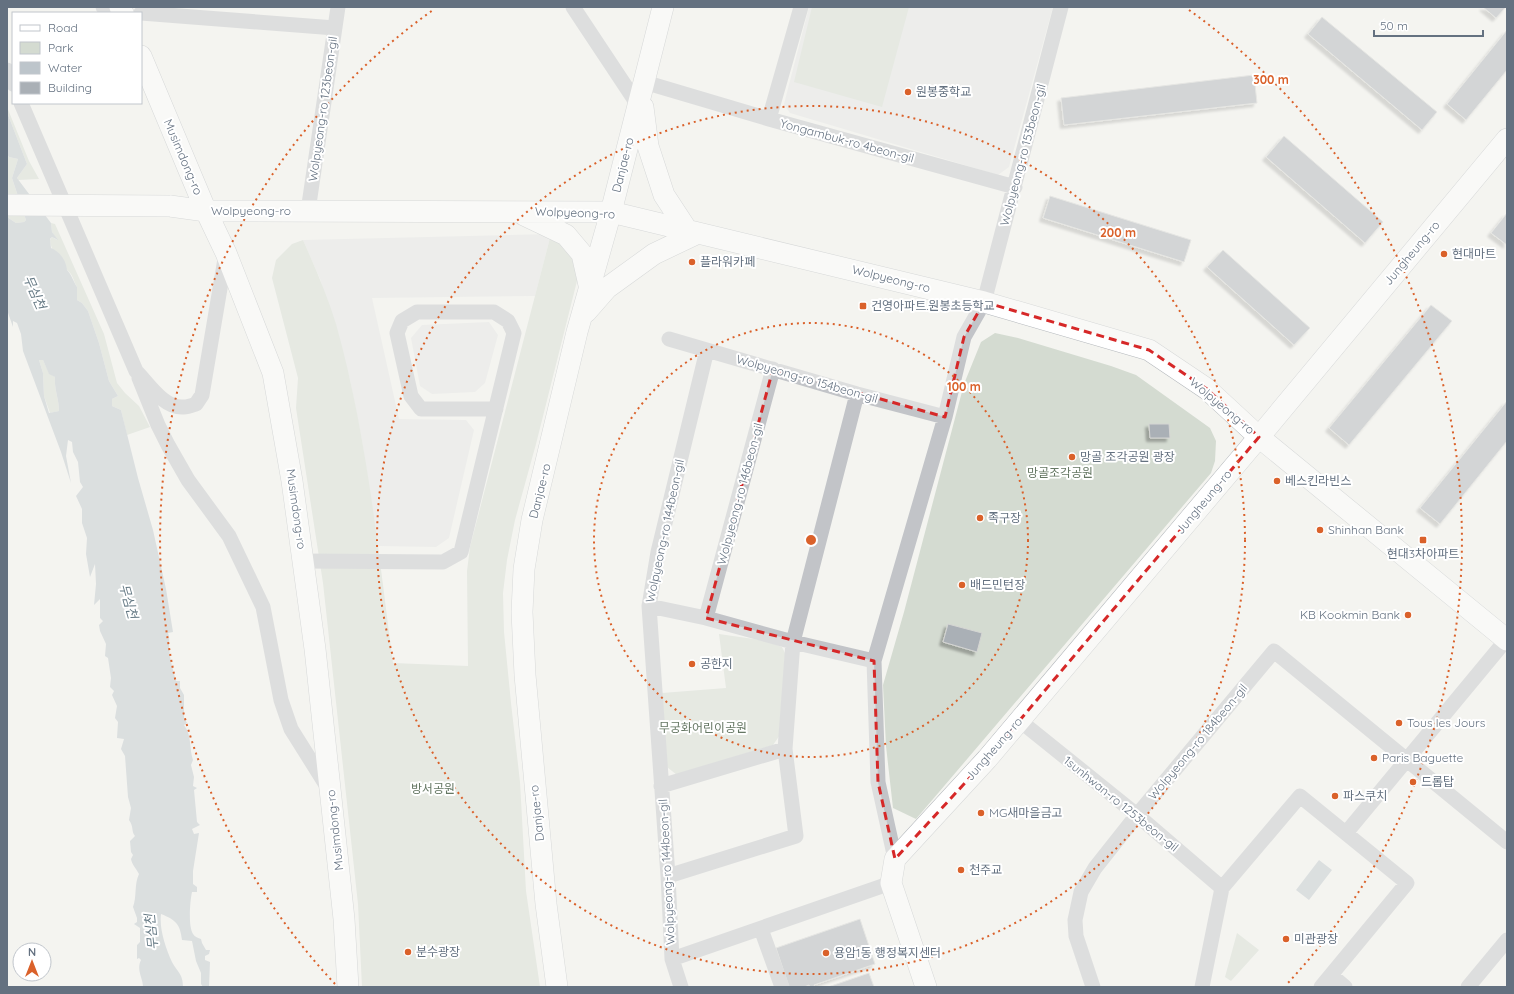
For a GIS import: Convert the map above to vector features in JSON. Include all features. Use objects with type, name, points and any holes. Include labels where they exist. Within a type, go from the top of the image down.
[{"type":"street","name":"Wolpyeong-ro 123beon-gil","points":[[308,211],[338,7]]},
{"type":"street","points":[[573,7],[641,94],[648,146],[664,195],[692,232],[654,254],[613,283],[582,317]]},
{"type":"street","name":"Danjae-ro","points":[[557,987],[546,904],[525,675],[522,612],[524,569],[532,520],[582,317],[611,212],[663,7]]},
{"type":"street","name":"Yongambuk-ro 4beon-gil","points":[[801,7],[769,119],[1015,187]]},
{"type":"street","name":"Wolpyeong-ro 153beon-gil","points":[[895,859],[878,782],[874,661],[945,417],[964,337],[984,302],[1061,7]]},
{"type":"street","points":[[123,11],[135,12]]},
{"type":"street","points":[[142,13],[335,28]]},
{"type":"street","name":"Musimdong-ro","points":[[142,58],[206,211],[226,253],[274,373],[292,481],[315,649],[344,920],[348,987]]},
{"type":"street","points":[[7,70],[12,82]]},
{"type":"street","points":[[641,94],[769,119]]},
{"type":"street","points":[[21,104],[158,425],[188,480],[229,536],[263,607],[281,700],[291,729],[331,792]]},
{"type":"street","name":"Jungheung-ro","points":[[895,859],[987,759],[1259,437],[1507,139]]},
{"type":"street","name":"Wolpyeong-ro","points":[[7,206],[170,206],[206,211],[611,212],[984,302],[1148,350],[1207,389],[1259,437],[1507,640]]},
{"type":"street","points":[[518,212],[566,235],[582,254],[590,288]]},
{"type":"street","points":[[136,371],[163,400],[173,406],[184,408],[196,404],[202,395],[226,253]]},
{"type":"street","points":[[303,561],[443,562],[461,552],[496,409],[514,333],[508,321],[494,312],[417,312],[402,321],[397,333],[411,396],[422,409],[496,409]]},
{"type":"street","name":"Wolpyeong-ro 154beon-gil","points":[[669,339],[857,394],[945,417]]},
{"type":"street","name":"Wolpyeong-ro 144beon-gil","points":[[680,987],[672,959],[668,876],[649,606],[658,552],[707,350]]},
{"type":"street","name":"Wolpyeong-ro 146beon-gil","points":[[706,618],[774,369]]},
{"type":"street","points":[[668,876],[796,836],[785,749],[793,642],[857,394]]},
{"type":"street","points":[[649,606],[706,618],[793,642],[874,661]]},
{"type":"street","points":[[1346,834],[1507,640]]},
{"type":"street","name":"Wolpyeong-ro 184beon-gil","points":[[1094,987],[1076,936],[1075,920],[1081,892],[1095,868],[1137,815],[1274,651],[1507,842]]},
{"type":"street","name":"1sunhwan-ro 1253beon-gil","points":[[1019,720],[1137,815],[1222,888]]},
{"type":"street","name":"Wolpyeong-ro 144beon-gil","points":[[661,786],[785,749]]},
{"type":"street","points":[[1202,987],[1222,888],[1300,796],[1407,883],[1321,987]]},
{"type":"street","points":[[895,859],[891,883],[926,987]]},
{"type":"street","points":[[672,959],[891,883]]},
{"type":"street","points":[[761,929],[782,987]]},
{"type":"street","points":[[1468,987],[1507,940]]},
{"type":"street","points":[[1331,975],[1345,987]]},
{"type":"highlighted area","points":[[984,302],[1149,350],[1207,389],[1259,437],[987,759],[895,859],[878,782],[874,661],[706,618],[773,369],[945,417],[964,337]]},
{"type":"shaded area","name":"원봉중학교","points":[[809,7],[1053,7],[1009,167],[998,175],[790,113],[784,104]]},
{"type":"shaded area","points":[[551,234],[535,296],[372,298],[399,419],[466,420],[474,430],[449,538],[436,547],[378,546],[362,441],[350,380],[320,279],[303,240]]},
{"type":"shaded area","points":[[489,322],[498,335],[485,383],[475,392],[432,394],[420,386],[411,338],[422,325]]},
{"type":"green space","points":[[812,7],[909,7],[882,107],[794,82]]},
{"type":"green space","points":[[7,107],[29,161],[39,179],[18,180],[17,178],[27,164],[7,112]]},
{"type":"green space","points":[[7,154],[9,157],[18,159],[12,178],[26,220],[24,222],[16,223],[7,217]]},
{"type":"green space","points":[[51,223],[55,224],[104,334],[117,383],[139,406],[150,427],[127,435],[121,410],[112,406],[112,399],[118,396],[109,381],[99,343],[88,311],[82,303],[77,300],[77,287],[72,276],[57,258],[52,249],[50,240],[52,237],[57,240],[52,232]]},
{"type":"green space","name":"방서공원","points":[[551,234],[581,265],[536,444],[515,520],[507,560],[503,593],[504,632],[520,782],[526,891],[540,987],[362,987],[358,904],[323,583],[296,408],[298,378],[272,278],[276,260],[292,244],[303,240],[321,281],[336,324],[347,366],[364,450],[377,535],[393,663],[468,666],[467,571],[470,547]]},
{"type":"green space","name":"망골조각공원","points":[[995,333],[1018,338],[1136,375],[1210,428],[1216,441],[1215,461],[1211,473],[916,819],[893,808],[886,746],[883,685],[904,612],[964,384],[981,342]]},
{"type":"green space","points":[[39,360],[43,360],[49,373],[55,377],[59,411],[50,413],[44,396],[43,373]]},
{"type":"green space","name":"무궁화어린이공원","points":[[719,634],[767,641],[782,647],[786,655],[780,735],[773,745],[677,775],[667,767],[662,693],[726,688]]},
{"type":"green space","points":[[1237,933],[1259,950],[1231,981],[1225,977]]},
{"type":"water","name":"무심천","points":[[7,112],[27,164],[17,178],[51,223],[52,232],[58,240],[52,237],[50,239],[51,248],[64,260],[67,270],[77,287],[77,300],[82,303],[88,311],[99,343],[109,381],[118,396],[112,399],[112,406],[121,410],[153,530],[166,589],[173,632],[168,633],[170,657],[176,681],[180,681],[180,688],[184,695],[184,718],[187,723],[184,725],[187,729],[193,760],[191,765],[194,777],[193,786],[197,788],[194,790],[197,822],[200,825],[192,829],[194,834],[199,833],[193,871],[193,884],[197,887],[197,892],[192,892],[190,920],[193,934],[201,939],[206,950],[210,950],[209,954],[205,956],[205,960],[210,962],[209,987],[203,987],[201,984],[201,973],[196,961],[192,941],[182,940],[180,930],[176,923],[170,918],[161,914],[161,926],[165,945],[172,962],[181,976],[183,987],[143,987],[139,971],[141,960],[139,958],[137,959],[137,945],[140,942],[140,928],[134,924],[137,922],[137,918],[133,907],[137,878],[139,874],[131,859],[133,855],[131,852],[130,841],[135,836],[129,820],[131,808],[128,797],[125,756],[121,749],[124,739],[117,738],[118,722],[115,718],[117,706],[112,695],[114,691],[110,687],[111,678],[108,658],[105,656],[106,644],[99,625],[103,621],[100,618],[100,599],[94,605],[96,584],[95,564],[90,577],[86,554],[87,538],[82,523],[82,509],[76,496],[83,487],[80,482],[78,462],[73,452],[72,442],[68,440],[66,456],[71,483],[23,351],[21,334],[17,323],[13,321],[13,327],[7,310],[7,217],[16,223],[24,222],[26,220],[12,178],[18,159],[9,157],[7,154]],"holes":[[[39,360],[43,360],[49,374],[55,377],[59,411],[49,413],[44,396],[43,373]]]},
{"type":"water","points":[[1319,860],[1332,870],[1309,900],[1296,890]]},
{"type":"building","points":[[1483,7],[1506,7],[1496,18]]},
{"type":"building","points":[[1322,17],[1437,112],[1422,130],[1308,34]]},
{"type":"building","points":[[1507,30],[1507,70],[1466,120],[1447,104]]},
{"type":"building","points":[[1254,75],[1257,103],[1064,125],[1061,98]]},
{"type":"building","points":[[1284,136],[1383,222],[1365,243],[1266,157]]},
{"type":"building","points":[[1050,196],[1191,240],[1184,262],[1043,218]]},
{"type":"building","points":[[1507,213],[1507,245],[1491,233]]},
{"type":"building","points":[[1223,250],[1310,328],[1294,345],[1207,267]]},
{"type":"building","points":[[1431,305],[1452,321],[1349,445],[1329,428]]},
{"type":"building","points":[[1507,401],[1507,441],[1440,524],[1420,508]]},
{"type":"building","points":[[1149,424],[1169,424],[1170,438],[1150,438]]},
{"type":"building","points":[[948,624],[982,633],[977,652],[943,642]]},
{"type":"building","points":[[860,919],[875,964],[814,985],[815,987],[810,987],[809,985],[804,987],[789,987],[776,948]]},
{"type":"building","points":[[869,973],[874,987],[828,987]]},
{"type":"place","name":"원봉중학교","points":[[908,92]]},
{"type":"place","name":"현대마트","points":[[1444,254]]},
{"type":"place","name":"플라워카페","points":[[692,262]]},
{"type":"place","name":"건영아파트.원봉초등학교","points":[[863,306]]},
{"type":"place","name":"망골 조각공원 광장","points":[[1072,457]]},
{"type":"place","name":"베스킨라빈스","points":[[1277,481]]},
{"type":"place","name":"족구장","points":[[980,518]]},
{"type":"place","name":"Shinhan Bank","points":[[1320,530]]},
{"type":"place","name":"현대3차아파트","points":[[1423,540]]},
{"type":"place","name":"배드민턴장","points":[[962,585]]},
{"type":"place","name":"KB Kookmin Bank","points":[[1408,615]]},
{"type":"place","name":"공한지","points":[[692,664]]},
{"type":"place","name":"Tous les Jours","points":[[1399,723]]},
{"type":"place","name":"Paris Baguette","points":[[1374,758]]},
{"type":"place","name":"드롭탑","points":[[1413,782]]},
{"type":"place","name":"파스쿠치","points":[[1335,796]]},
{"type":"place","name":"MG새마을금고","points":[[981,813]]},
{"type":"place","name":"천주교","points":[[961,870]]},
{"type":"place","name":"미관광장","points":[[1286,939]]},
{"type":"place","name":"분수광장","points":[[408,952]]},
{"type":"place","name":"용암1동 행정복지센터","points":[[826,953]]}]
